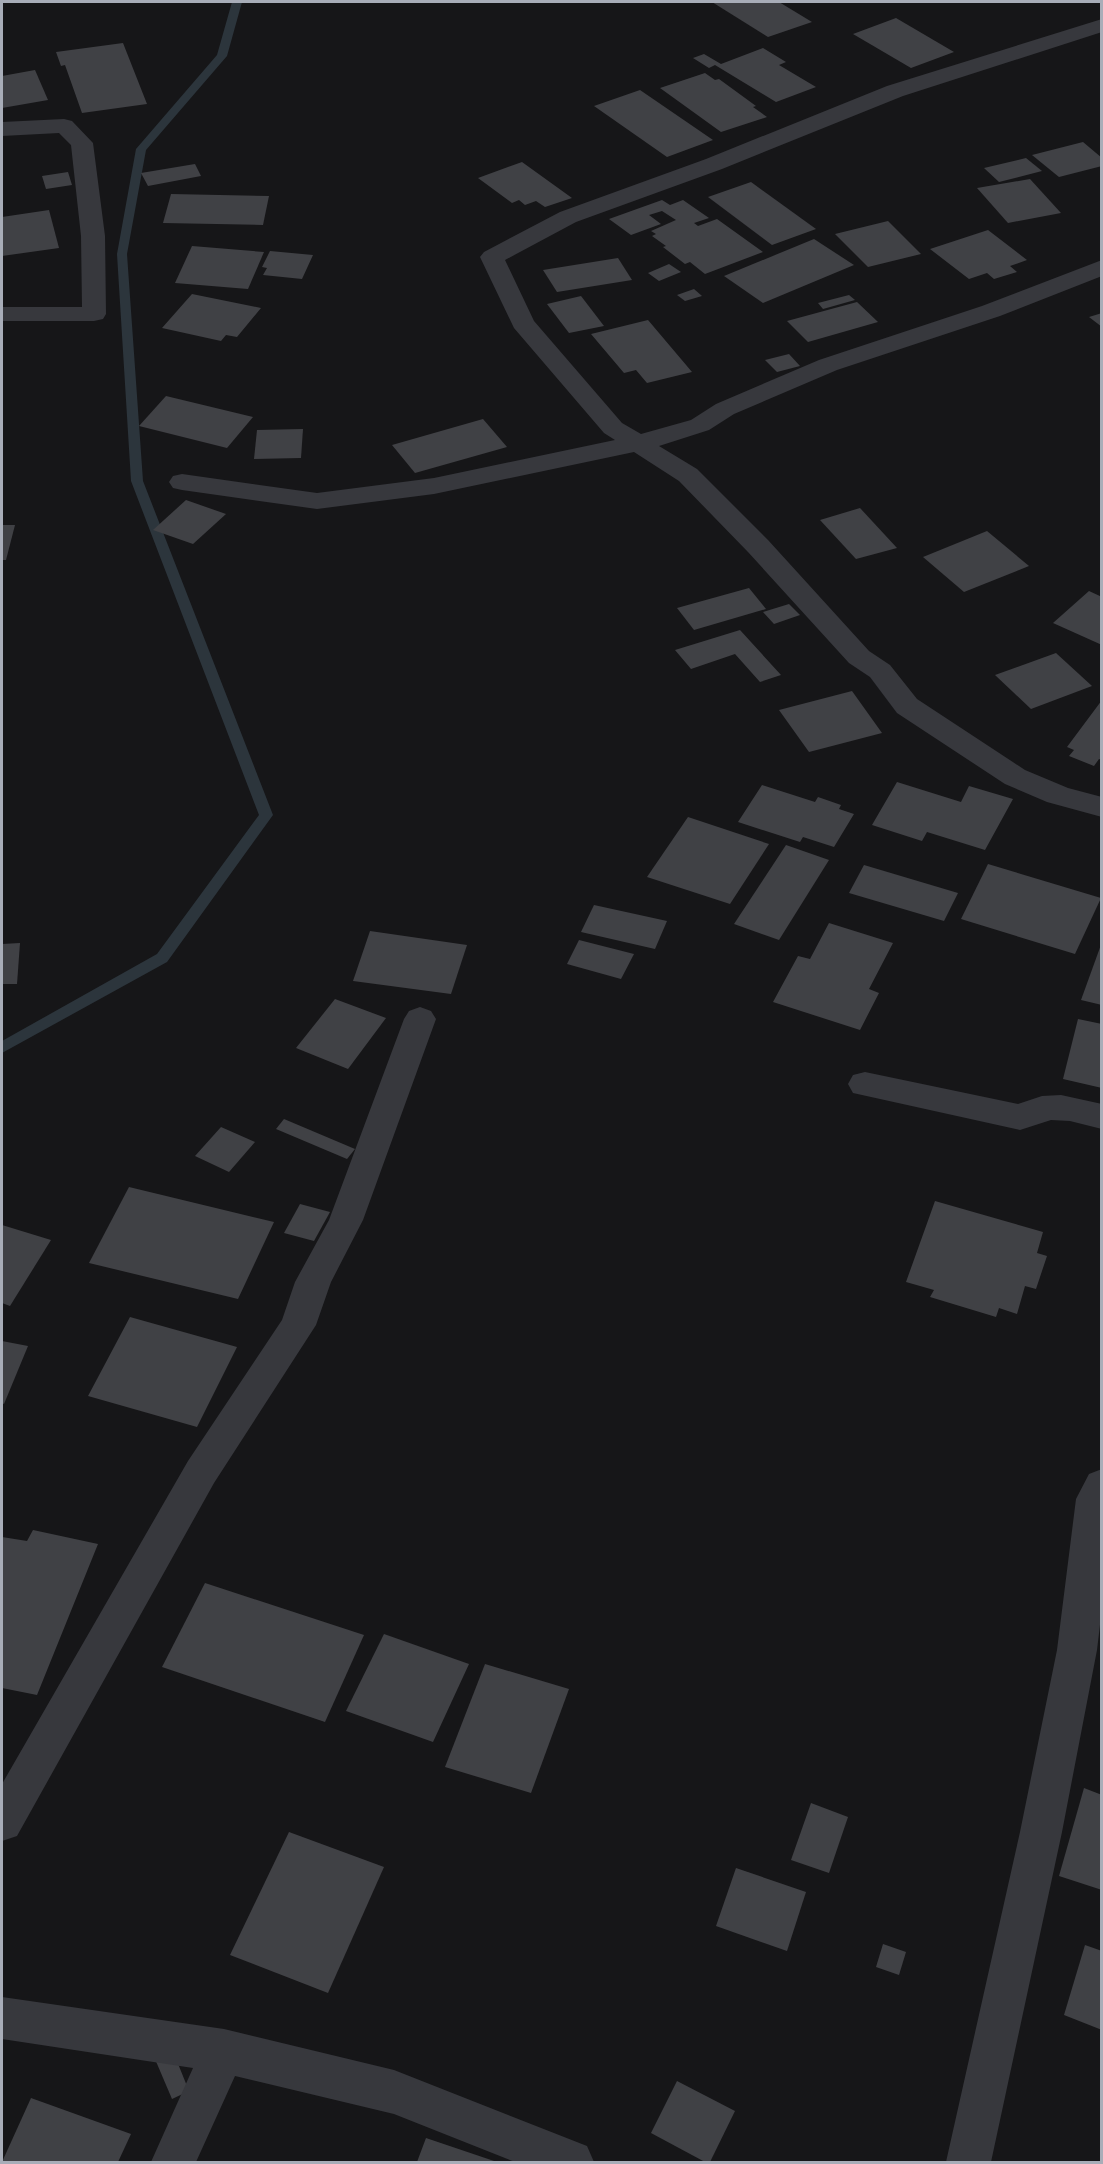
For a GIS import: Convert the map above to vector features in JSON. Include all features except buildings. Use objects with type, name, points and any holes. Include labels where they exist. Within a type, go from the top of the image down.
[{"type":"street","points":[[1101,25],[895,91],[714,164],[568,217],[492,257],[523,323],[613,428],[688,475],[758,546],[860,657],[880,671],[907,706],[1016,777],[1058,795],[1101,807]]},
{"type":"street","points":[[2,129],[64,126],[82,143],[93,236],[94,314],[2,314]]},
{"type":"street","points":[[182,482],[317,501],[434,486],[640,443],[700,425],[725,409],[828,364],[991,311],[1101,267]]},
{"type":"street","points":[[2,1822],[201,1472],[298,1325],[313,1282],[346,1221],[420,1019]]},
{"type":"street","points":[[865,1083],[1020,1117],[1038,1108],[1062,1106],[1101,1117]]},
{"type":"street","points":[[968,2163],[1041,1832],[1089,1652],[1095,1499],[1101,1485]]},
{"type":"street","points":[[2,2018],[224,2051],[394,2092],[571,2163]]},
{"type":"street","points":[[173,2163],[224,2051]]},
{"type":"waterway","points":[[2,1048],[162,958],[266,815],[137,481],[122,254],[141,149],[222,56],[237,2]]}]
